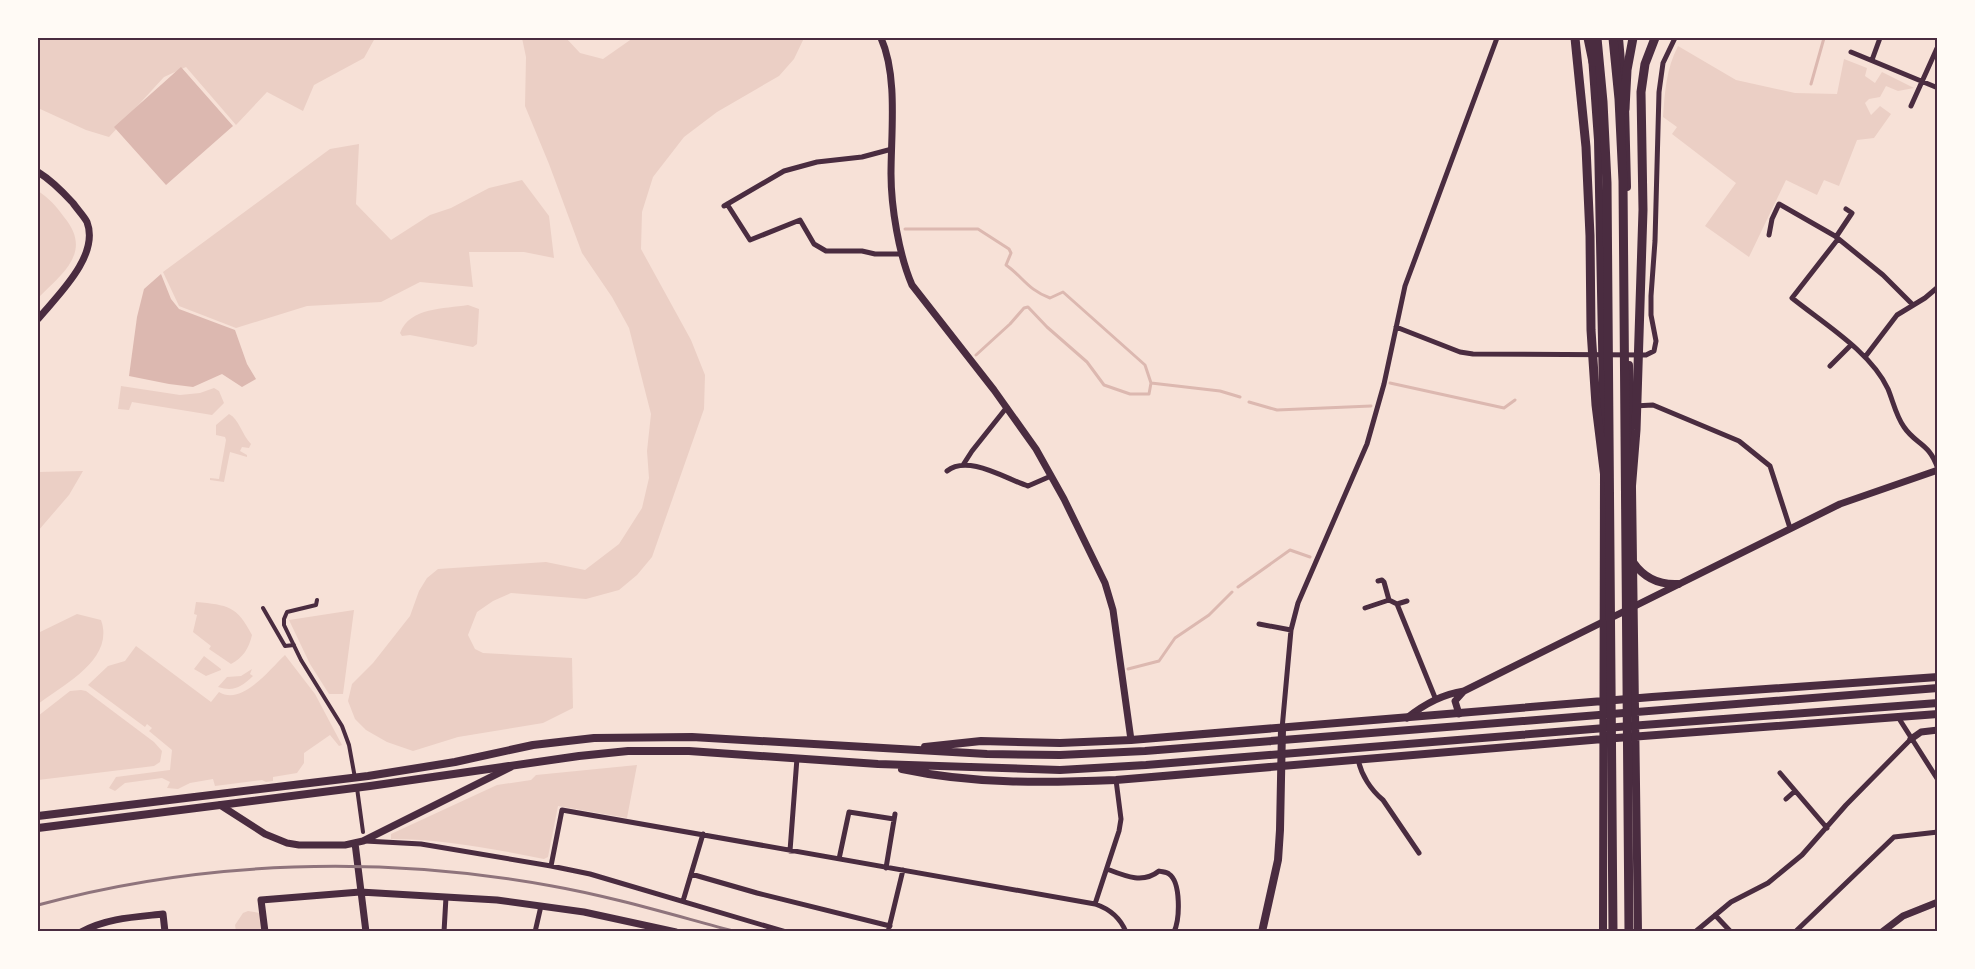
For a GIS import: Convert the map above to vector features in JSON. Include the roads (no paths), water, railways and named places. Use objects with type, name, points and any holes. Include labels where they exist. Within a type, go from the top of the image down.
[{"type":"highway","points":[[1575,38],[1586,147],[1591,330],[1596,405],[1610,525]]},
{"type":"highway","points":[[1589,38],[1593,62],[1598,140],[1602,355],[1603,932]]},
{"type":"highway","points":[[1597,38],[1607,183],[1613,932]]},
{"type":"highway","points":[[1613,38],[1623,181],[1630,559],[1634,606],[1638,932]]},
{"type":"highway","points":[[1619,38],[1625,109]]},
{"type":"highway","points":[[1633,38],[1627,70],[1625,109],[1630,559],[1643,573],[1657,582],[1678,584]]},
{"type":"highway","points":[[1629,932],[1627,617],[1643,210],[1641,92],[1645,64],[1655,38]]},
{"type":"highway","points":[[894,749],[981,741],[1060,743],[1131,740],[1692,694],[1938,677]]},
{"type":"highway","points":[[38,816],[368,776],[455,762],[533,745],[594,738],[692,737],[894,749],[1060,755],[1156,750],[1938,688]]},
{"type":"highway","points":[[1692,694],[1685,703],[1684,714],[1701,732]]},
{"type":"highway","points":[[38,828],[628,751],[689,752],[878,764],[1060,770],[1938,703]]},
{"type":"highway","points":[[1557,705],[1564,712],[1565,733],[1560,742]]},
{"type":"highway","points":[[878,764],[924,774],[976,780],[1062,782],[1116,780],[1560,742],[1938,714]]},
{"type":"highway","points":[[1131,740],[1134,764],[1141,775],[1147,778]]},
{"type":"main road","points":[[1262,932],[1278,860],[1282,729]]},
{"type":"street","points":[[881,38],[887,58],[892,93],[892,190],[901,254],[912,285],[1007,407],[1052,476],[1111,597],[1131,740]]},
{"type":"street","points":[[1282,729],[1291,630],[1298,603],[1367,444],[1384,384],[1406,286],[1497,38]]},
{"type":"street","points":[[1396,327],[1460,352],[1473,354],[1651,354],[1656,348],[1651,305],[1659,92],[1663,63],[1675,38]]},
{"type":"street","points":[[1872,60],[1880,38]]},
{"type":"street","points":[[1911,106],[1938,46]]},
{"type":"street","points":[[1851,52],[1938,88]]},
{"type":"street","points":[[892,149],[862,157],[817,162],[784,171],[725,205],[750,240],[800,220],[814,244],[826,250],[862,251],[875,255],[901,254]]},
{"type":"street","points":[[38,172],[63,192],[78,210],[87,222],[89,236],[87,248],[76,273],[38,319]]},
{"type":"street","points":[[1769,235],[1772,219],[1779,204],[1837,238],[1883,275],[1913,304]]},
{"type":"street","points":[[1407,718],[1419,708],[1455,692],[1464,691],[1840,504],[1938,469],[1928,449],[1908,433],[1902,425],[1888,389],[1865,357],[1792,298],[1837,238],[1852,213],[1846,209]]},
{"type":"street","points":[[1865,357],[1897,315],[1938,286]]},
{"type":"street","points":[[1830,366],[1851,345]]},
{"type":"street","points":[[1630,406],[1653,405],[1739,441],[1770,466],[1790,528]]},
{"type":"street","points":[[963,465],[1007,407]]},
{"type":"street","points":[[948,471],[963,465],[984,469],[1028,486],[1052,476]]},
{"type":"street","points":[[1378,581],[1384,582],[1389,600]]},
{"type":"street","points":[[316,600],[316,605],[293,609],[285,615],[284,625],[342,726],[349,745],[363,832]]},
{"type":"street","points":[[1365,608],[1389,600],[1397,604],[1436,700]]},
{"type":"street","points":[[1397,604],[1407,601]]},
{"type":"street","points":[[263,608],[285,646],[294,645]]},
{"type":"street","points":[[1259,624],[1291,630]]},
{"type":"street","points":[[1459,714],[1455,701],[1464,691]]},
{"type":"street","points":[[1898,717],[1938,780]]},
{"type":"street","points":[[1695,932],[1731,902],[1768,883],[1803,855],[1846,805],[1911,739],[1921,732],[1938,730]]},
{"type":"street","points":[[790,851],[797,758]]},
{"type":"street","points":[[1358,759],[1362,773],[1419,853]]},
{"type":"street","points":[[220,805],[265,834],[287,843],[310,845],[354,843],[363,841],[513,766]]},
{"type":"street","points":[[1780,773],[1827,828]]},
{"type":"street","points":[[1095,904],[1118,838],[1120,819],[1116,780]]},
{"type":"street","points":[[1786,799],[1796,791]]},
{"type":"street","points":[[551,866],[562,810],[1095,904],[1111,911],[1119,919],[1126,932]]},
{"type":"street","points":[[839,859],[849,812],[894,817],[886,868]]},
{"type":"street","points":[[1796,932],[1894,837],[1938,832]]},
{"type":"street","points":[[683,901],[703,834]]},
{"type":"street","points":[[363,841],[421,844],[590,874],[786,932]]},
{"type":"street","points":[[354,843],[366,932]]},
{"type":"street","points":[[1107,869],[1139,879],[1152,876],[1159,871],[1168,873],[1175,881],[1178,896],[1178,924],[1174,932]]},
{"type":"street","points":[[691,874],[889,929],[903,870]]},
{"type":"street","points":[[265,932],[261,900],[360,888],[541,906],[584,912],[676,932]]},
{"type":"street","points":[[444,932],[446,897]]},
{"type":"street","points":[[1882,932],[1903,916],[1938,902]]},
{"type":"street","points":[[535,932],[541,906]]},
{"type":"street","points":[[81,932],[96,924],[112,920],[163,914],[165,932]]},
{"type":"street","points":[[1715,915],[1731,932]]},
{"type":"waterway","points":[[1811,84],[1824,38]]},
{"type":"waterway","points":[[905,229],[978,229],[1009,249],[1011,253],[1006,265],[1031,287],[1050,298],[1063,292],[1145,365],[1151,383],[1149,394],[1130,394],[1104,385],[1087,362],[1028,307],[1024,308],[976,355]]},
{"type":"waterway","points":[[1151,383],[1220,391],[1240,397]]},
{"type":"waterway","points":[[1390,383],[1504,408],[1515,400]]},
{"type":"waterway","points":[[1249,402],[1277,410],[1371,406]]},
{"type":"waterway","points":[[1238,587],[1290,550],[1310,557]]},
{"type":"waterway","points":[[1128,669],[1159,661],[1175,638],[1209,615],[1232,592]]},
{"type":"railway","points":[[38,905],[101,890],[229,871],[294,867],[359,867],[488,876],[552,886],[622,901],[737,932]]}]
